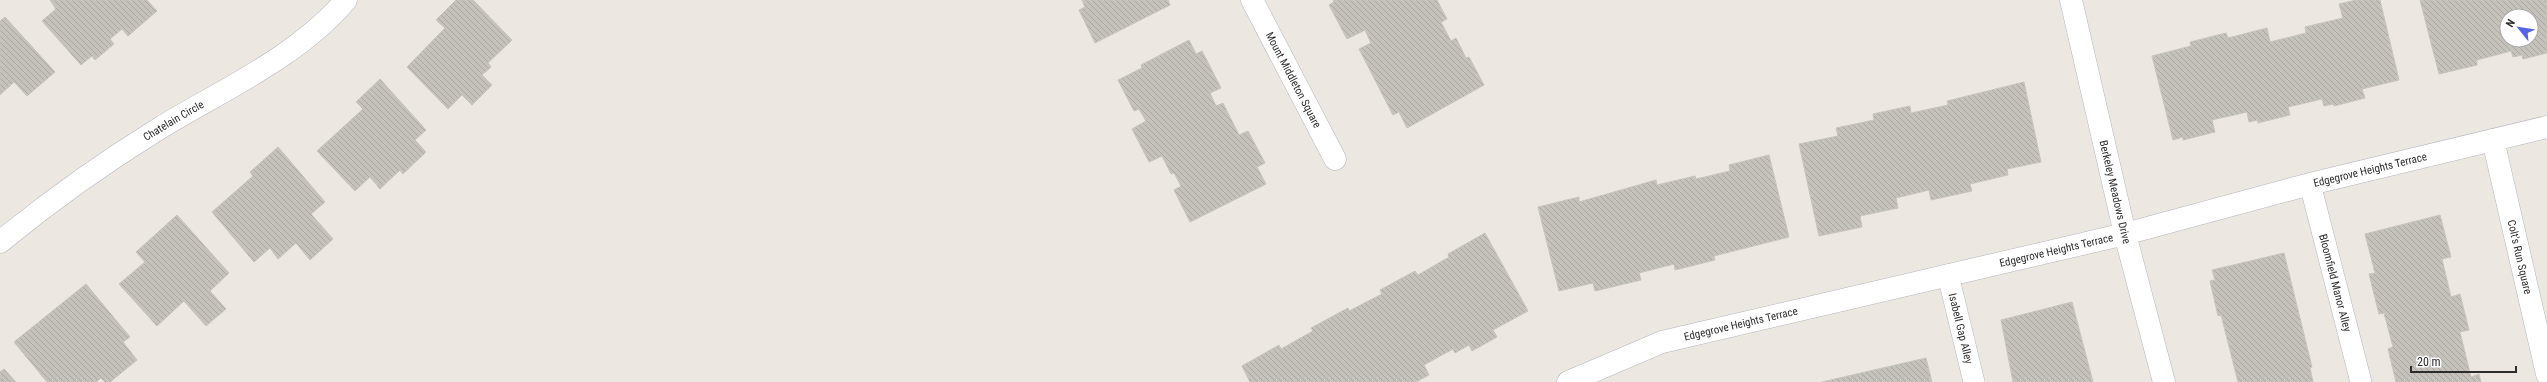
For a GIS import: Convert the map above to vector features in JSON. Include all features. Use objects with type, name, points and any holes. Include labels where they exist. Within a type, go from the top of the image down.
[{"type":"street","name":"Chatelain Circle","points":[[0,242],[77,184],[160,128],[260,72],[329,20],[346,0]]},
{"type":"street","name":"Mount Middleton Square","points":[[1252,0],[1335,159]]},
{"type":"street","name":"Berkeley Meadows Drive","points":[[2071,0],[2125,234],[2164,382]]},
{"type":"street","name":"Edgegrove Heights Terrace","points":[[1568,382],[1662,342],[2125,234],[2310,184],[2547,127]]},
{"type":"street","name":"Colt's Run Square","points":[[2492,140],[2547,374]]},
{"type":"lane","name":"Bloomfield Manor Alley","points":[[2310,184],[2361,382]]},
{"type":"lane","name":"Isabell Gap Alley","points":[[1948,275],[1974,382]]},
{"type":"building","points":[[50,0],[147,0],[157,11],[128,36],[122,29],[110,39],[114,44],[95,60],[92,56],[81,65],[42,21],[56,9]]},
{"type":"building","points":[[456,0],[473,0],[512,40],[488,63],[491,67],[482,75],[492,85],[472,105],[462,95],[448,109],[407,67],[445,28],[436,20]]},
{"type":"building","points":[[1082,0],[1168,0],[1170,5],[1095,43],[1079,10],[1085,7]]},
{"type":"building","points":[[1333,0],[1437,0],[1447,19],[1441,22],[1451,41],[1456,38],[1466,58],[1469,57],[1484,85],[1407,128],[1399,112],[1393,115],[1359,49],[1371,43],[1365,30],[1347,39],[1329,5],[1334,2]]},
{"type":"building","points":[[2356,0],[2380,0],[2399,80],[2362,89],[2365,98],[2334,106],[2333,104],[2324,106],[2322,99],[2288,107],[2290,115],[2258,123],[2258,120],[2249,122],[2247,112],[2212,120],[2215,132],[2183,140],[2183,137],[2173,140],[2152,56],[2191,46],[2190,42],[2226,33],[2228,38],[2267,28],[2270,42],[2306,33],[2305,27],[2343,18],[2339,4]]},
{"type":"building","points":[[2420,0],[2547,0],[2547,53],[2523,59],[2522,55],[2513,57],[2511,51],[2477,60],[2477,65],[2439,74]]},
{"type":"building","points":[[5,17],[55,72],[27,96],[14,82],[0,95],[0,21]]},
{"type":"building","points":[[1189,40],[1196,54],[1202,51],[1221,88],[1210,93],[1216,106],[1223,103],[1239,135],[1248,131],[1265,163],[1257,167],[1266,184],[1190,222],[1174,190],[1181,186],[1174,173],[1171,174],[1162,156],[1149,162],[1132,129],[1146,121],[1139,109],[1134,111],[1118,80],[1142,68],[1141,65]]},
{"type":"building","points":[[380,79],[426,130],[415,140],[426,152],[403,174],[400,170],[380,189],[370,177],[355,191],[317,151],[363,109],[356,102]]},
{"type":"building","points":[[2024,82],[2041,162],[2007,169],[2008,175],[1970,184],[1972,191],[1931,200],[1929,190],[1896,198],[1898,208],[1860,216],[1862,227],[1819,236],[1799,144],[1838,136],[1836,128],[1874,120],[1873,114],[1910,106],[1911,113],[1948,105],[1947,101]]},
{"type":"building","points":[[278,147],[325,202],[311,214],[333,239],[310,260],[296,243],[278,259],[270,248],[254,262],[212,212],[253,176],[250,172]]},
{"type":"building","points":[[1769,155],[1789,237],[1714,256],[1715,260],[1675,270],[1674,264],[1639,273],[1641,280],[1595,291],[1593,283],[1559,291],[1538,207],[1579,197],[1579,202],[1656,180],[1657,185],[1695,176],[1696,179],[1730,171],[1729,165]]},
{"type":"building","points":[[177,215],[229,273],[210,291],[226,309],[206,326],[184,301],[157,326],[119,284],[145,262],[136,252]]},
{"type":"building","points":[[2440,215],[2451,257],[2442,259],[2451,297],[2460,294],[2469,330],[2460,332],[2471,377],[2479,374],[2481,382],[2396,382],[2388,349],[2393,347],[2384,313],[2379,314],[2369,274],[2375,273],[2365,234]]},
{"type":"building","points":[[1485,233],[1528,311],[1493,330],[1497,337],[1472,351],[1469,345],[1455,353],[1453,349],[1424,365],[1429,375],[1416,382],[1250,382],[1242,366],[1279,345],[1281,349],[1313,331],[1311,328],[1348,308],[1349,311],[1382,294],[1380,290],[1415,271],[1418,275],[1449,257],[1448,254]]},
{"type":"building","points":[[2284,253],[2312,367],[2310,368],[2313,382],[2238,382],[2221,315],[2218,316],[2210,281],[2215,280],[2212,270]]},
{"type":"building","points":[[86,284],[130,337],[123,342],[137,360],[110,382],[105,382],[101,378],[96,382],[47,382],[14,342]]},
{"type":"building","points":[[2072,302],[2093,382],[2013,382],[2001,320]]},
{"type":"building","points":[[1926,358],[1932,382],[1822,382]]},
{"type":"building","points":[[4,369],[16,382],[0,382],[0,372]]}]
